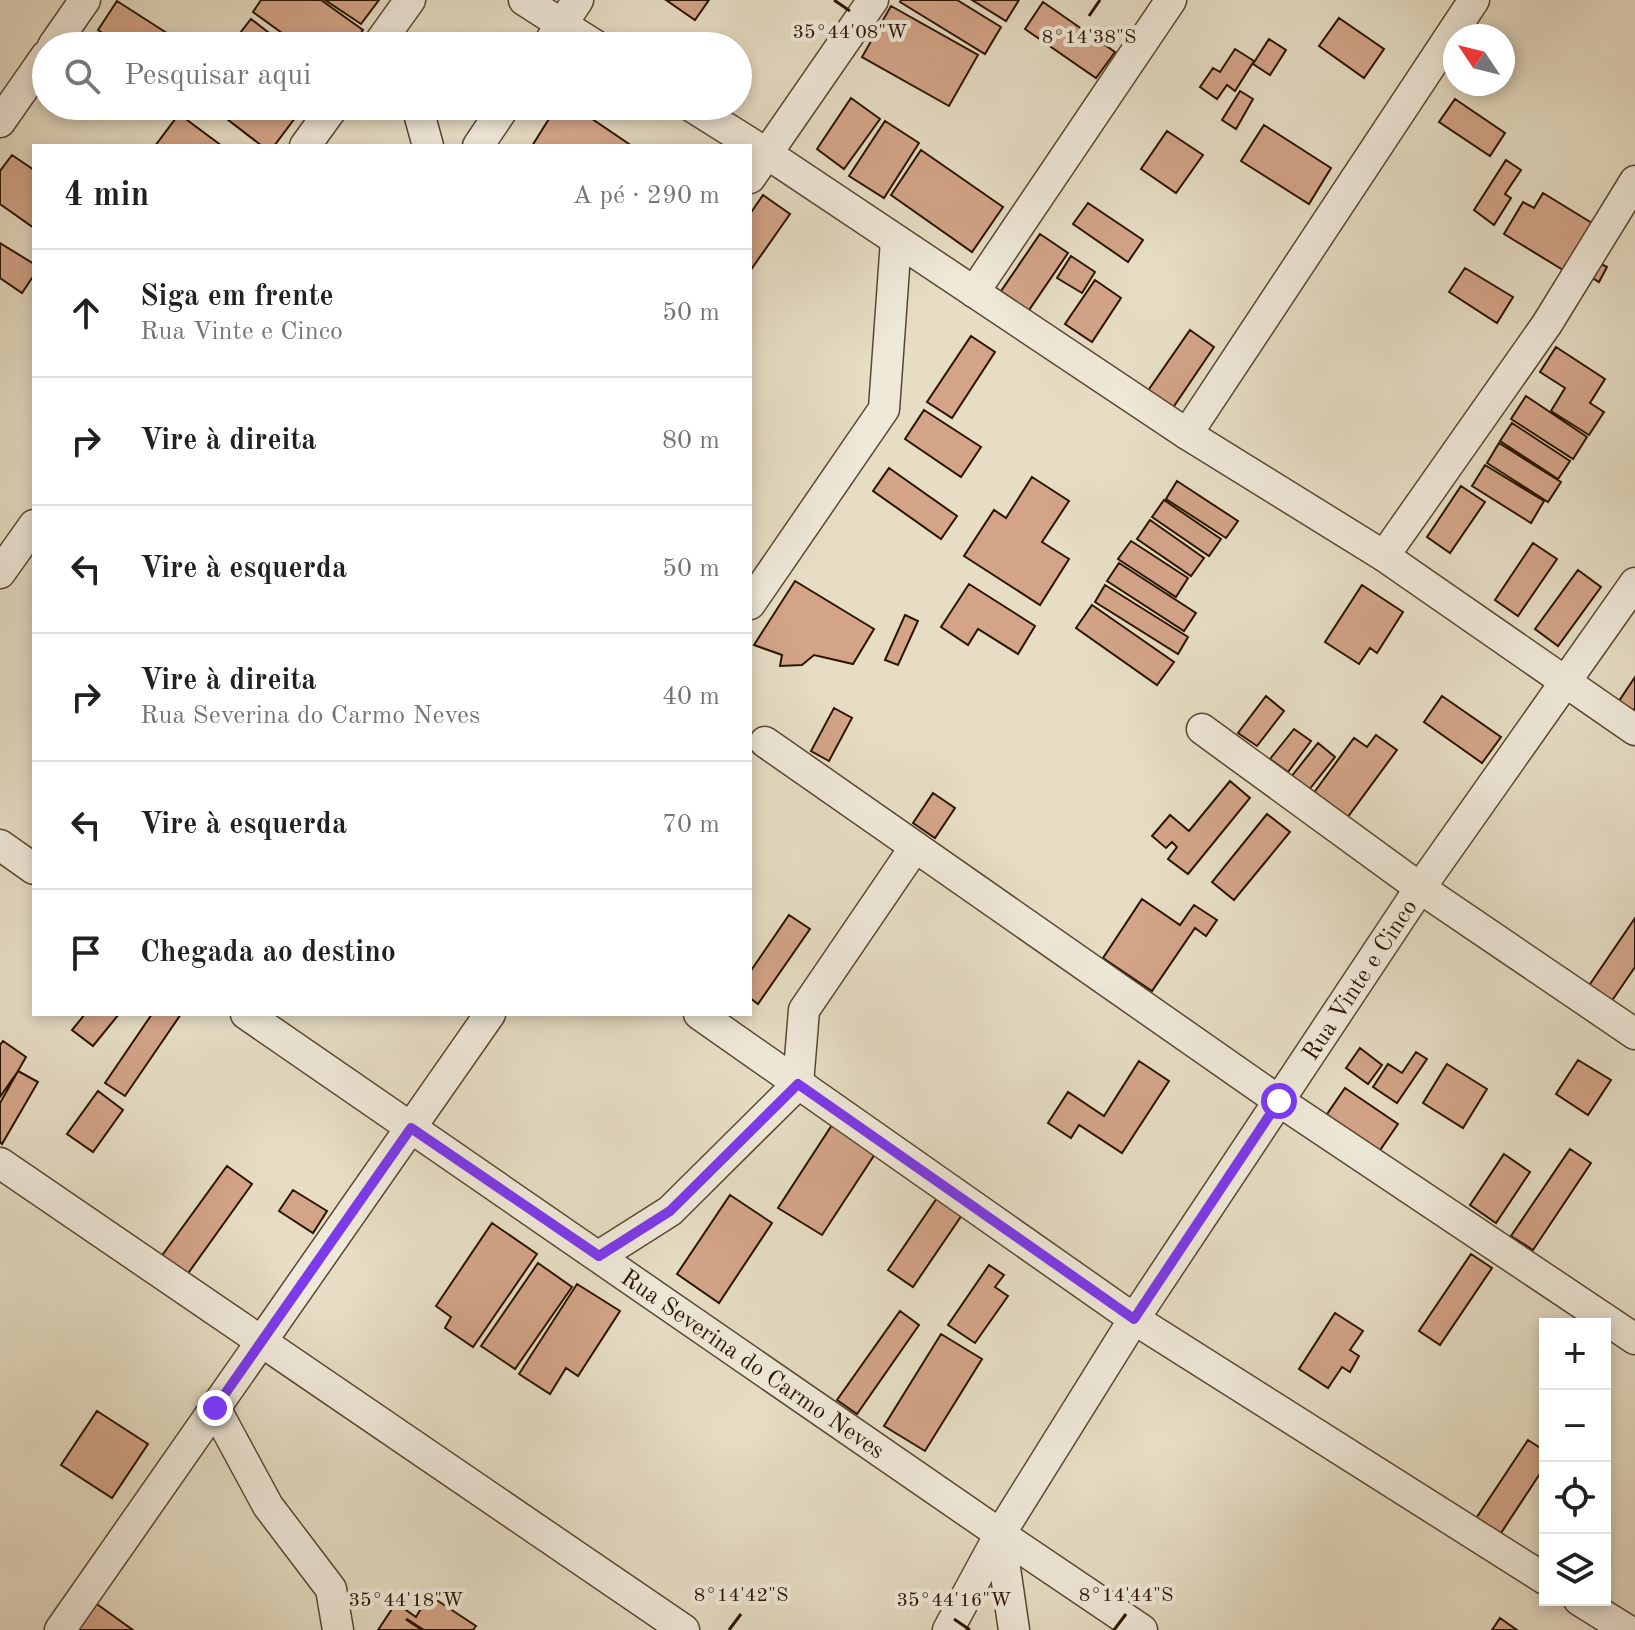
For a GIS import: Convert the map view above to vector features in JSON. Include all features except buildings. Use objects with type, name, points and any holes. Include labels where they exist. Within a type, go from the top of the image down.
[{"type":"street","points":[[63,32],[85,0]]},
{"type":"street","points":[[524,0],[563,24]]},
{"type":"street","points":[[873,0],[758,165],[896,240],[1187,434],[1384,556],[1635,730]]},
{"type":"street","points":[[974,292],[1171,0]]},
{"type":"street","points":[[1187,434],[1474,0]]},
{"type":"street","points":[[387,32],[407,4]]},
{"type":"street","points":[[407,4],[408,32]]},
{"type":"street","points":[[0,122],[32,76]]},
{"type":"street","points":[[306,144],[324,120]]},
{"type":"street","points":[[421,120],[427,144]]},
{"type":"street","points":[[479,144],[496,120]]},
{"type":"street","points":[[707,120],[734,144]]},
{"type":"street","points":[[1384,556],[1547,324],[1635,181]]},
{"type":"street","points":[[752,601],[884,409],[896,240]]},
{"type":"street","points":[[0,573],[32,528]]},
{"type":"street","name":"Rua Vinte e Cinco","points":[[948,1630],[1000,1534],[1134,1319],[1420,888],[1635,583]]},
{"type":"street","points":[[1202,729],[1420,888],[1635,1034]]},
{"type":"street","points":[[765,742],[1279,1101],[1635,1339]]},
{"type":"street","points":[[0,845],[32,868]]},
{"type":"street","points":[[599,1256],[670,1211],[798,1084],[804,1010],[915,847]]},
{"type":"street","name":"Rua Severina do Carmo Neves","points":[[249,1016],[1142,1630]]},
{"type":"street","points":[[60,1630],[489,1016]]},
{"type":"street","points":[[702,1016],[1134,1319],[1539,1575]]},
{"type":"street","points":[[0,1163],[684,1630]]},
{"type":"street","points":[[215,1408],[268,1506],[331,1589],[338,1630]]},
{"type":"street","points":[[1000,1534],[1014,1630]]},
{"type":"street","points":[[1589,1606],[1627,1630]]},
{"type":"route","points":[[215,1408],[411,1128],[599,1256],[670,1211],[798,1084],[1134,1319],[1279,1101]]}]
